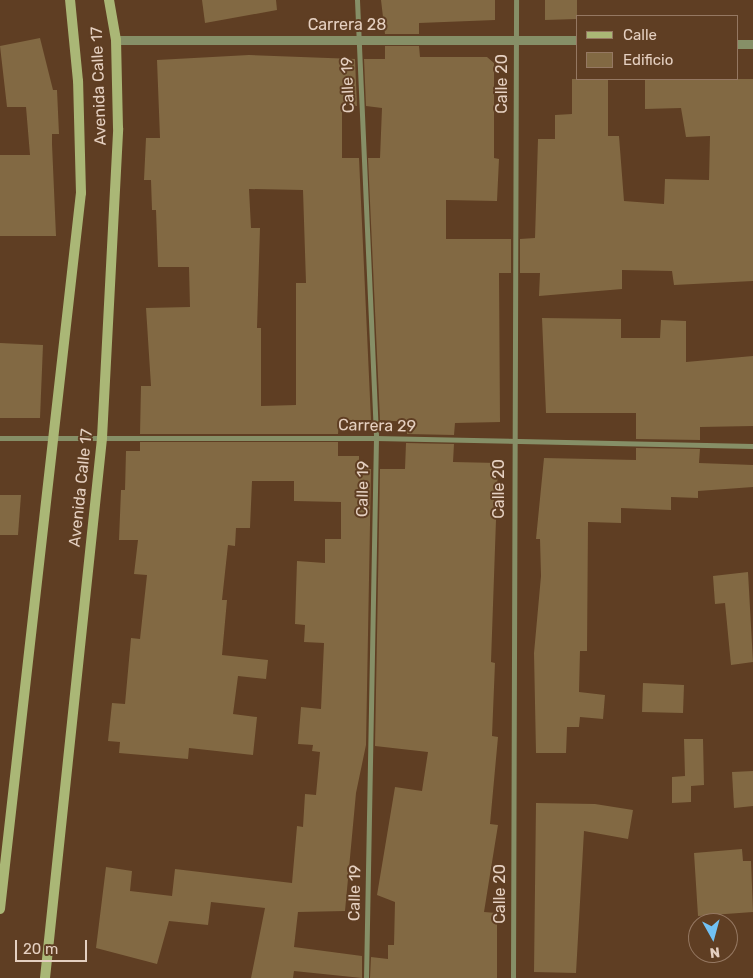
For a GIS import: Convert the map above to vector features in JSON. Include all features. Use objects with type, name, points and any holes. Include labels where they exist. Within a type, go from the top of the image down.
[{"type":"main road","name":"Avenida Calle 17","points":[[45,978],[102,438],[118,128],[116,40],[109,0]]},
{"type":"main road","name":"Avenida Calle 17","points":[[0,909],[81,193],[78,81],[70,2]]},
{"type":"street","name":"Calle 19","points":[[356,0],[376,438],[366,978]]},
{"type":"street","name":"Calle 20","points":[[513,978],[511,442],[514,39],[516,0]]},
{"type":"street","name":"Carrera 28","points":[[116,40],[576,40]]},
{"type":"street","points":[[738,44],[753,44]]},
{"type":"street","name":"Carrera 29","points":[[0,438],[376,438],[753,446]]},
{"type":"building","points":[[202,0],[276,0],[277,10],[205,23]]},
{"type":"building","points":[[381,0],[495,0],[495,20],[419,23],[419,34],[385,34]]},
{"type":"building","points":[[545,0],[577,0],[576,19],[545,20]]},
{"type":"building","points":[[40,38],[53,90],[57,90],[59,134],[52,134],[56,236],[0,236],[0,155],[30,155],[26,107],[7,107],[0,46]]},
{"type":"building","points":[[385,46],[419,46],[420,57],[487,57],[494,63],[494,158],[499,159],[497,201],[446,200],[446,239],[511,239],[511,273],[499,273],[500,422],[455,423],[454,435],[407,434],[407,422],[380,420],[368,158],[380,158],[382,108],[366,106],[364,59],[385,59]]},
{"type":"building","points":[[249,55],[355,59],[357,106],[342,106],[342,158],[359,158],[371,420],[339,420],[338,434],[140,434],[141,386],[151,386],[146,308],[190,307],[189,267],[158,267],[156,210],[152,210],[151,180],[144,180],[146,138],[160,138],[157,60]],"holes":[[[249,189],[303,190],[306,283],[296,283],[296,405],[261,406],[261,328],[257,328],[260,228],[251,228]]]},
{"type":"building","points":[[572,79],[608,80],[608,136],[619,136],[624,201],[664,204],[665,179],[709,180],[710,136],[686,137],[681,108],[645,109],[645,80],[753,79],[753,281],[674,285],[672,271],[622,270],[622,289],[539,296],[540,273],[520,273],[520,239],[535,238],[538,139],[555,139],[555,115],[572,114]]},
{"type":"building","points":[[542,318],[621,319],[621,338],[660,338],[661,320],[686,321],[686,362],[753,356],[753,426],[700,427],[700,440],[636,439],[636,413],[546,413]]},
{"type":"building","points":[[0,343],[43,345],[40,418],[0,418]]},
{"type":"building","points":[[140,442],[338,442],[338,456],[359,456],[359,469],[371,469],[366,745],[356,793],[345,911],[298,912],[294,947],[362,956],[362,978],[294,971],[293,978],[251,978],[265,908],[211,902],[208,925],[169,921],[157,964],[96,948],[106,867],[132,871],[130,891],[172,896],[175,869],[292,883],[297,826],[303,827],[305,794],[316,795],[320,752],[312,751],[313,745],[298,744],[301,707],[321,709],[324,643],[304,642],[305,625],[295,624],[297,561],[325,563],[325,539],[341,539],[341,502],[294,501],[294,481],[252,481],[250,528],[236,528],[235,546],[228,545],[222,600],[227,600],[222,655],[268,660],[266,679],[238,676],[233,714],[257,717],[253,755],[189,748],[188,759],[119,753],[120,742],[108,741],[112,703],[125,704],[131,638],[140,639],[147,575],[134,574],[138,540],[119,540],[121,490],[125,490],[126,451],[140,451]]},
{"type":"building","points":[[406,443],[454,444],[453,462],[498,463],[491,662],[495,663],[492,736],[498,737],[490,824],[498,825],[484,912],[497,913],[497,978],[370,978],[371,957],[388,959],[388,945],[394,945],[395,902],[377,895],[395,787],[422,791],[428,752],[375,746],[380,469],[405,469]]},
{"type":"building","points":[[636,448],[700,449],[699,463],[753,465],[753,487],[698,491],[698,498],[671,497],[671,510],[621,508],[621,523],[588,522],[587,651],[580,651],[579,692],[605,695],[603,719],[580,717],[579,727],[567,727],[566,753],[536,753],[534,653],[541,576],[540,539],[536,539],[544,458],[636,460]]},
{"type":"building","points":[[0,495],[21,495],[18,535],[0,535]]},
{"type":"building","points":[[748,572],[753,662],[731,665],[725,603],[715,604],[713,576]]},
{"type":"building","points":[[643,683],[684,685],[683,713],[642,712]]},
{"type":"building","points":[[684,739],[703,739],[704,785],[691,786],[691,802],[672,803],[672,777],[685,776]]},
{"type":"building","points":[[753,771],[753,806],[734,808],[732,772]]},
{"type":"building","points":[[536,803],[595,804],[633,810],[628,839],[584,831],[576,973],[534,972]]},
{"type":"building","points":[[742,849],[743,861],[751,861],[753,912],[698,913],[694,853]]}]
